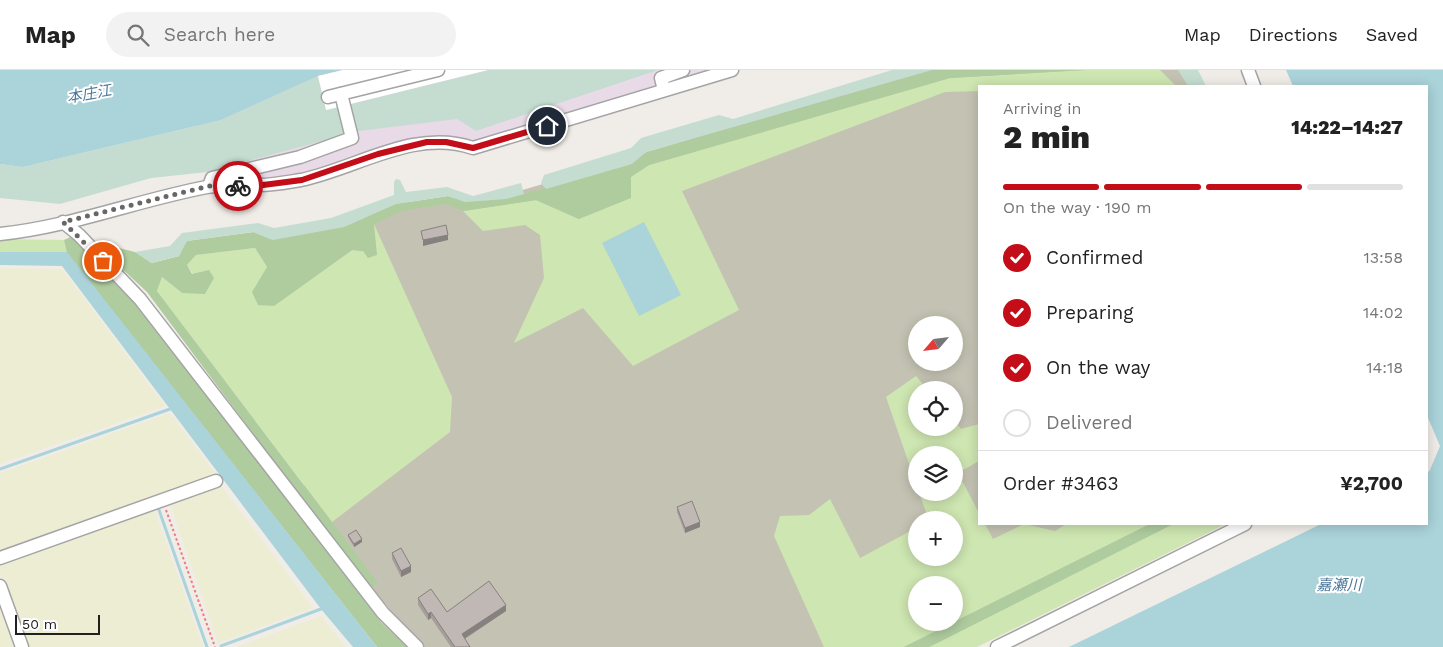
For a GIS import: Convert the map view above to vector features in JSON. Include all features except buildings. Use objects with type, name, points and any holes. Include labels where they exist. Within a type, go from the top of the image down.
[{"type":"street","points":[[328,97],[438,70]]},
{"type":"street","points":[[663,86],[660,78],[683,70]]},
{"type":"street","points":[[0,234],[34,231],[209,186],[263,185],[302,180],[378,154],[427,142],[446,142],[473,148],[732,70]]},
{"type":"street","points":[[1248,70],[1254,85]]},
{"type":"street","points":[[209,186],[212,178],[300,157],[352,138],[341,94]]},
{"type":"street","points":[[63,222],[79,235],[140,299],[379,607],[416,647]]},
{"type":"street","points":[[0,558],[216,481]]},
{"type":"street","points":[[997,647],[1243,525]]},
{"type":"street","points":[[0,586],[22,647]]},
{"type":"path","points":[[162,500],[215,647]]},
{"type":"shaded area","points":[[178,70],[714,70],[472,143],[426,137],[376,149],[301,175],[262,180],[207,181],[208,172]]},
{"type":"shaded area","points":[[902,70],[1189,70],[1197,85],[978,85],[978,525],[1184,525],[944,647],[423,647],[380,598],[307,506],[271,235],[385,204],[509,194],[631,158]]},
{"type":"green space","points":[[488,70],[658,70],[476,131],[457,119],[359,131],[208,172],[151,178],[60,204],[0,198],[0,164],[23,167],[221,120],[318,76],[327,110]]},
{"type":"green space","points":[[892,70],[932,70],[646,152],[632,164],[546,189],[541,183],[544,175],[631,148],[641,138],[719,115],[733,119]]},
{"type":"green space","points":[[932,70],[1085,70],[950,78],[649,165],[631,177],[631,198],[579,219],[536,200],[463,211],[446,204],[402,211],[374,224],[377,255],[368,258],[363,251],[352,250],[274,306],[258,305],[252,292],[267,267],[255,248],[196,255],[187,265],[192,274],[209,270],[214,278],[205,294],[182,293],[162,277],[157,291],[378,583],[371,587],[307,506],[147,292],[103,251],[107,245],[135,252],[152,263],[179,256],[186,241],[254,232],[273,240],[344,227],[396,204],[448,196],[466,202],[506,199],[632,164],[646,152]]},
{"type":"green space","points":[[1085,70],[1160,70],[1175,85],[978,85],[978,91],[945,92],[682,191],[739,310],[633,366],[583,308],[514,343],[544,278],[540,235],[525,225],[483,231],[463,211],[536,200],[579,219],[630,177],[649,165],[950,78]]},
{"type":"green space","points":[[1178,70],[1198,70],[1206,85],[1187,85]]},
{"type":"green space","points":[[396,179],[400,180],[406,192],[447,187],[473,196],[521,183],[524,194],[506,199],[465,202],[448,196],[396,204],[344,227],[273,240],[253,232],[187,241],[179,256],[151,263],[135,252],[170,246],[182,233],[258,223],[274,228],[331,218],[394,195],[394,182]]},
{"type":"green space","points":[[374,224],[452,397],[450,432],[332,522],[157,291],[162,277],[182,293],[193,274],[187,265],[196,255],[255,248],[267,267],[275,305],[352,250],[363,251]]},
{"type":"green space","points":[[73,236],[138,304],[381,622],[407,647],[377,647],[67,253],[64,240]]},
{"type":"green space","points":[[0,239],[64,240],[67,252],[0,252]]},
{"type":"green space","points":[[0,268],[62,269],[165,406],[0,464]]},
{"type":"green space","points":[[916,376],[920,381],[909,381]]},
{"type":"green space","points":[[908,382],[908,436],[963,436],[963,428],[978,424],[978,462],[963,470],[963,446],[908,446],[908,461],[886,397]]},
{"type":"green space","points":[[170,413],[217,476],[0,554],[0,473]]},
{"type":"green space","points":[[963,483],[978,511],[978,525],[986,525],[993,539],[1022,525],[1055,531],[1064,525],[1148,525],[963,618],[963,576],[908,576],[908,631],[937,631],[904,647],[824,647],[774,536],[780,516],[809,515],[830,499],[860,558],[908,532],[908,566],[963,566],[963,511],[926,511],[922,501],[963,501]]},
{"type":"green space","points":[[220,484],[313,608],[218,643],[169,502]]},
{"type":"green space","points":[[154,508],[203,647],[26,647],[0,573],[0,562]]},
{"type":"green space","points":[[1148,525],[1171,525],[963,630],[963,618]]},
{"type":"green space","points":[[1171,525],[1224,525],[977,647],[929,647]]},
{"type":"green space","points":[[0,598],[17,647],[0,647]]},
{"type":"green space","points":[[321,616],[346,647],[237,647]]},
{"type":"green space","points":[[936,631],[961,631],[929,647],[904,647]]},
{"type":"water","name":"本庄江","points":[[0,70],[343,70],[318,76],[221,120],[23,167],[0,164]]},
{"type":"water","name":"嘉瀬川","points":[[1286,70],[1443,70],[1443,647],[1069,647],[1319,525],[1428,525],[1428,472],[1440,446],[1428,418],[1428,85],[1293,85]]},
{"type":"water","points":[[644,222],[681,295],[639,316],[602,243]]},
{"type":"water","points":[[0,252],[67,252],[377,647],[353,647],[321,609],[62,266],[0,265]]},
{"type":"pier","points":[[343,70],[488,70],[326,110],[318,76]]},
{"type":"waterway","points":[[0,469],[170,409]]},
{"type":"waterway","points":[[159,510],[207,647]]},
{"type":"waterway","points":[[221,646],[321,609]]},
{"type":"way so far","points":[[103,261],[79,235],[63,222],[209,186],[238,186]]},
{"type":"route","points":[[238,186],[302,180],[339,169],[378,154],[427,142],[462,144],[473,148],[547,126]]}]
